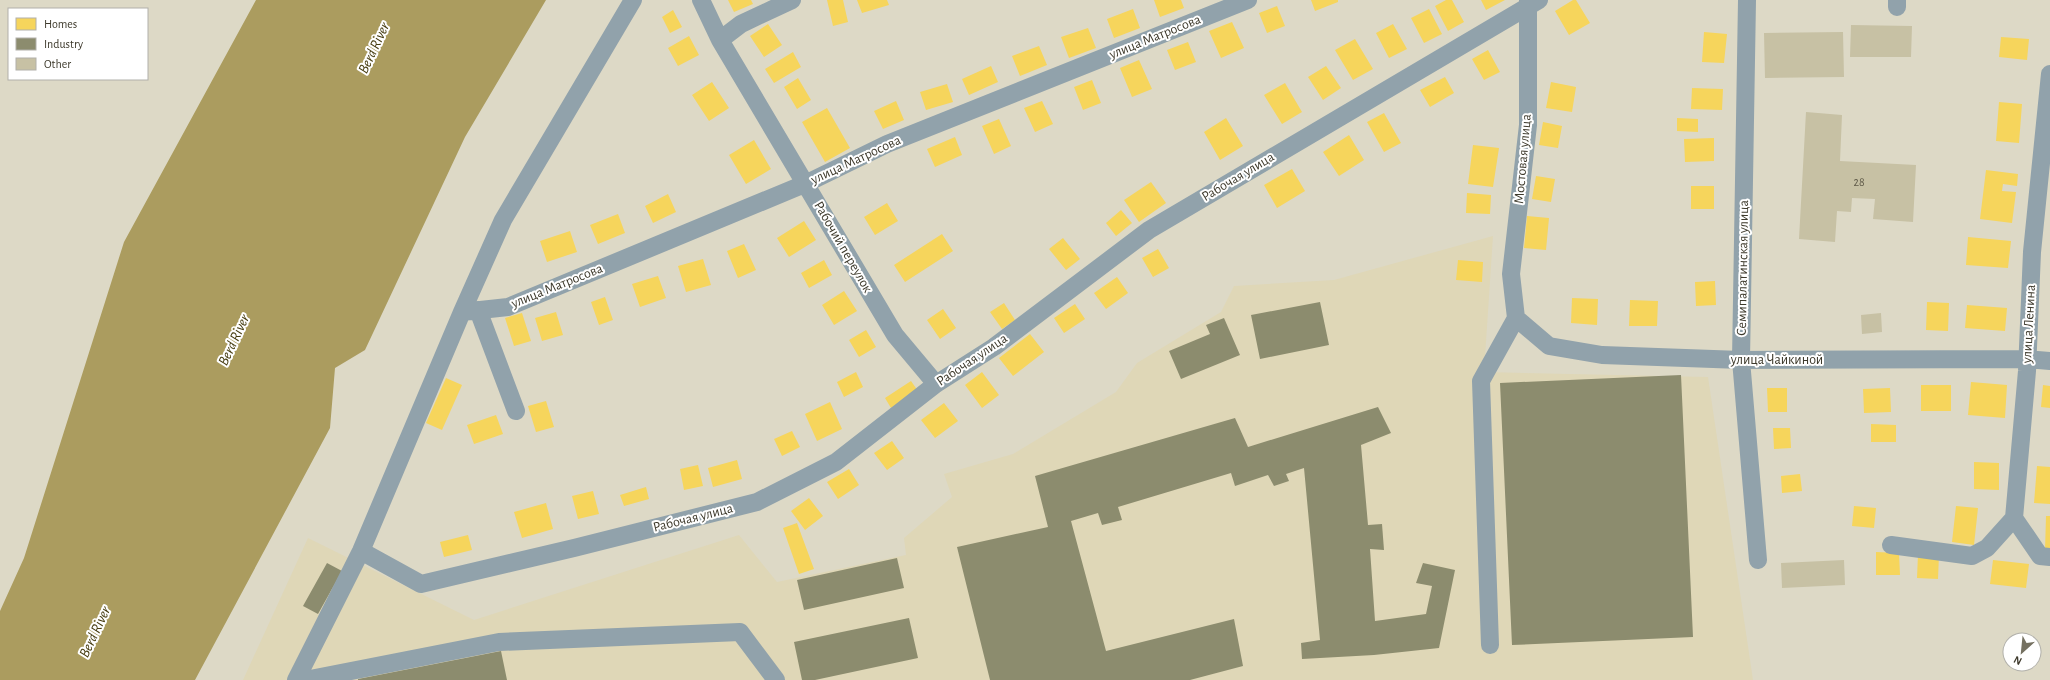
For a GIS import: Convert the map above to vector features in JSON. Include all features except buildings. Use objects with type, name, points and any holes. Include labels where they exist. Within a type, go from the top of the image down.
[{"type":"street","points":[[296,680],[361,551],[470,311],[503,220],[633,0]]},
{"type":"street","name":"Рабочий переулок","points":[[700,0],[720,40],[807,183],[825,219],[895,335],[936,384]]},
{"type":"street","points":[[720,40],[740,24],[792,0]]},
{"type":"street","name":"улица Матросова","points":[[470,311],[508,307],[807,183],[887,144],[1248,0]]},
{"type":"street","name":"Семипалатинская улица","points":[[1747,0],[1741,360],[1758,560]]},
{"type":"street","name":"Мостовая улица","points":[[1516,318],[1511,274],[1528,125],[1532,2]]},
{"type":"street","name":"Рабочая улица","points":[[361,551],[421,584],[574,548],[757,502],[836,462],[936,384],[994,347],[1149,230],[1532,2]]},
{"type":"street","name":"улица Ленина","points":[[2014,518],[2027,359],[2032,252],[2050,74]]},
{"type":"street","points":[[470,311],[516,411]]},
{"type":"street","points":[[1490,646],[1481,381],[1516,318]]},
{"type":"street","name":"улица Чайкиной","points":[[1516,318],[1549,346],[1602,356],[1741,360],[2027,359],[2050,361]]},
{"type":"street","points":[[1891,545],[1972,556],[1987,548],[2014,518],[2040,556],[2050,557]]},
{"type":"street","points":[[305,680],[499,642],[740,632],[776,680]]},
{"type":"shaded area","points":[[1493,236],[1484,372],[1708,377],[1753,680],[243,680],[308,538],[474,620],[739,535],[777,582],[906,555],[904,538],[952,497],[944,474],[1013,454],[1116,392],[1137,363],[1221,312],[1234,286],[1334,280]]},
{"type":"water","name":"Berd River","points":[[256,0],[546,0],[465,137],[365,350],[335,368],[330,428],[195,680],[0,680],[0,611],[24,558],[124,242]]}]
